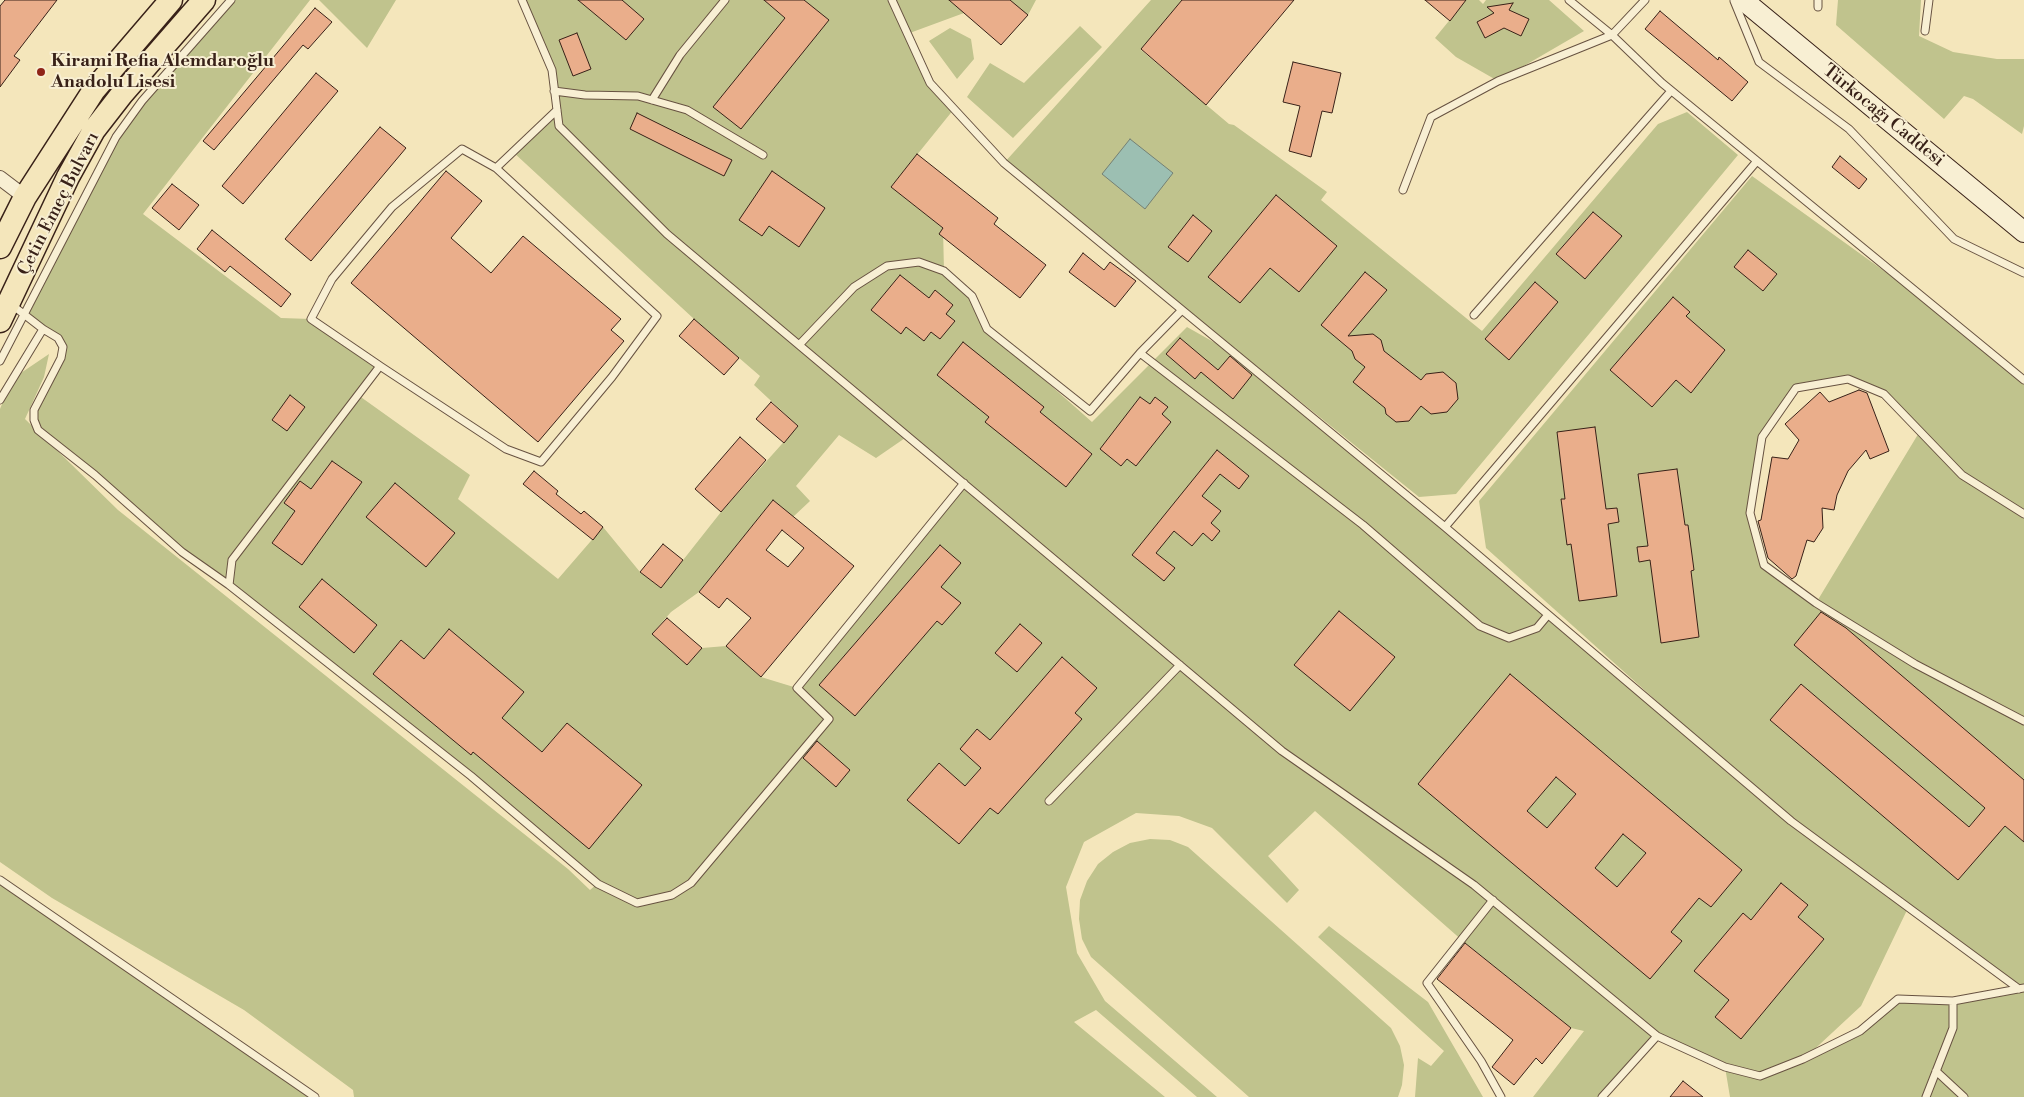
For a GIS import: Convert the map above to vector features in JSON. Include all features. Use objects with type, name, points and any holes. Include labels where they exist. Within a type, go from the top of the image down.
[{"type":"main road","name":"Çetin Emeç Bulvarı","points":[[0,247],[25,197],[94,90],[171,0]]},
{"type":"main road","name":"Çetin Emeç Bulvarı","points":[[11,313],[68,177],[94,130],[122,94],[204,0]]},
{"type":"main road","name":"Türkocağı Caddesi","points":[[1743,0],[2024,232]]},
{"type":"street","points":[[0,178],[25,197]]},
{"type":"lane","points":[[0,361],[11,313],[116,137],[142,101],[231,0]]},
{"type":"lane","points":[[522,0],[552,70],[559,126],[667,234],[1282,751],[1474,885],[1657,1036],[1725,1067],[1760,1076],[1803,1059],[1860,1031],[1898,999],[1953,1001],[2022,988]]},
{"type":"lane","points":[[652,100],[680,55],[725,0]]},
{"type":"lane","points":[[892,0],[930,82],[1004,163],[1444,527],[1791,821],[2022,988]]},
{"type":"lane","points":[[1569,0],[1612,35],[1671,91],[2024,380]]},
{"type":"lane","points":[[1403,190],[1431,117],[1498,81],[1612,35],[1645,0]]},
{"type":"lane","points":[[1734,0],[1759,62],[1849,129],[1954,239],[2024,273]]},
{"type":"lane","points":[[1925,31],[1929,0]]},
{"type":"lane","points":[[554,91],[585,95],[638,96],[687,110],[763,155]]},
{"type":"lane","points":[[1474,315],[1671,91]]},
{"type":"lane","points":[[496,168],[557,110]]},
{"type":"lane","points":[[462,149],[496,168],[657,316],[612,377],[541,462],[506,449],[380,366],[311,319],[332,279],[392,207],[462,149]]},
{"type":"lane","points":[[1444,527],[1757,161]]},
{"type":"lane","points":[[800,345],[854,287],[887,266],[919,262],[944,271],[972,296],[987,329],[1090,411],[1140,353],[1181,311]]},
{"type":"lane","points":[[11,313],[58,338],[63,347],[61,358],[34,410],[34,420],[38,430],[95,475],[182,552],[229,585],[472,776],[598,884],[637,903],[672,895],[690,883],[829,719],[797,688],[964,483]]},
{"type":"lane","points":[[0,400],[43,329]]},
{"type":"lane","points":[[1140,353],[1363,525],[1480,626],[1509,638],[1537,628],[1547,616]]},
{"type":"lane","points":[[229,585],[232,560],[380,366]]},
{"type":"lane","points":[[2024,514],[1962,475],[1884,394],[1848,379],[1796,388],[1762,437],[1750,513],[1764,565],[1816,603],[1915,664],[2024,721]]},
{"type":"lane","points":[[1050,801],[1180,665]]},
{"type":"lane","points":[[0,880],[314,1097]]},
{"type":"lane","points":[[1493,900],[1427,983],[1481,1061],[1501,1097]]},
{"type":"lane","points":[[1926,1097],[1953,1028],[1953,1001]]},
{"type":"lane","points":[[1602,1097],[1657,1036]]},
{"type":"lane","points":[[1936,1070],[1964,1097]]},
{"type":"green space","points":[[231,0],[310,0],[143,214],[281,318],[311,319],[380,366],[358,395],[470,475],[458,499],[558,579],[603,527],[640,572],[661,588],[721,512],[798,426],[754,385],[760,376],[694,319],[513,152],[557,110],[552,70],[522,0],[1036,0],[1028,15],[1001,45],[964,13],[907,34],[930,83],[954,109],[891,187],[943,228],[944,271],[972,296],[987,329],[1092,422],[1187,327],[1226,349],[1776,808],[1486,548],[1479,501],[1752,176],[1958,324],[2024,380],[2024,1097],[1730,1097],[1725,1067],[1657,1036],[1602,1097],[1533,1097],[1584,1031],[1571,1028],[1464,942],[1315,811],[1268,856],[1299,890],[1287,903],[1212,828],[1179,816],[1136,813],[1084,842],[1066,887],[1077,953],[1105,1001],[1217,1097],[1197,1097],[1096,1010],[1074,1022],[1165,1097],[354,1097],[353,1090],[244,1010],[52,898],[0,862],[0,409],[12,379],[49,354],[44,377],[25,419],[118,510],[568,869],[590,890],[597,884],[471,776],[182,552],[38,430],[34,420],[63,347],[58,338],[24,314],[116,137]],"holes":[[[1848,379],[1884,394],[1920,431],[1816,603],[1764,565],[1750,513],[1762,437],[1796,388]],[[839,435],[876,458],[908,436],[963,483],[797,688],[761,677],[726,646],[702,648],[687,665],[652,634],[671,612],[699,592],[773,500],[793,517],[810,501],[796,486]],[[1908,908],[2018,989],[1953,1001],[1898,999],[1860,1031],[1805,1058],[1861,1006]]]},
{"type":"green space","points":[[319,0],[396,0],[367,48]]},
{"type":"green space","points":[[1151,0],[1182,0],[1141,50],[1229,124],[1234,125],[1327,192],[1321,200],[1482,331],[1658,124],[1687,112],[1738,155],[1456,494],[1419,497],[1004,163]]},
{"type":"green space","points":[[1466,0],[1479,0],[1483,4],[1486,0],[1549,0],[1584,31],[1498,81],[1456,57],[1435,38]]},
{"type":"green space","points":[[1838,0],[1921,0],[1919,36],[1953,52],[1997,59],[2024,59],[2024,126],[2022,134],[1973,99],[1964,96],[1944,119],[1836,25]]},
{"type":"green space","points":[[1080,26],[1102,47],[1013,138],[967,97],[990,63],[1024,83]]},
{"type":"green space","points":[[950,28],[971,39],[974,59],[957,79],[929,41]]},
{"type":"green space","points":[[1150,839],[1170,840],[1188,847],[1391,1028],[1400,1046],[1404,1065],[1402,1085],[1398,1097],[1249,1097],[1091,957],[1082,939],[1079,919],[1080,900],[1087,881],[1098,864],[1113,852],[1130,843]]},
{"type":"green space","points":[[0,880],[315,1097],[0,1097]]},
{"type":"green space","points":[[1329,926],[1428,1002],[1483,1097],[1415,1097],[1418,1058],[1431,1066],[1444,1051],[1318,937]]},
{"type":"shaded area","points":[[1130,139],[1173,173],[1145,209],[1102,174]]},
{"type":"building","points":[[5,0],[57,0],[14,56],[20,60],[0,87],[0,6]]},
{"type":"building","points":[[578,0],[622,0],[644,19],[626,40]]},
{"type":"building","points":[[764,0],[804,0],[829,20],[741,129],[713,107],[785,18]]},
{"type":"building","points":[[949,0],[1010,0],[1028,15],[1001,45]]},
{"type":"building","points":[[1182,0],[1294,0],[1206,105],[1141,49]]},
{"type":"building","points":[[1425,0],[1466,0],[1450,21]]},
{"type":"building","points":[[1513,3],[1509,10],[1529,19],[1521,36],[1504,28],[1485,38],[1477,22],[1494,13],[1487,7]]},
{"type":"building","points":[[315,8],[332,22],[308,49],[303,45],[214,150],[203,141]]},
{"type":"building","points":[[1660,11],[1718,60],[1719,57],[1748,82],[1732,101],[1645,29]]},
{"type":"building","points":[[577,33],[591,69],[573,76],[559,40]]},
{"type":"building","points":[[1293,62],[1341,73],[1332,113],[1322,111],[1311,157],[1289,151],[1300,106],[1283,102]]},
{"type":"building","points":[[316,73],[338,91],[243,204],[222,186]]},
{"type":"building","points":[[637,113],[732,160],[724,176],[630,129]]},
{"type":"building","points":[[380,127],[406,148],[311,261],[285,239]]},
{"type":"building","points":[[917,154],[998,218],[994,224],[1046,265],[1020,298],[939,234],[943,228],[891,187]]},
{"type":"building","points":[[1840,156],[1867,179],[1859,189],[1832,167]]},
{"type":"building","points":[[446,171],[482,201],[451,238],[491,273],[523,236],[621,319],[611,330],[624,341],[538,442],[351,283]]},
{"type":"building","points":[[772,171],[825,208],[799,247],[769,226],[762,236],[739,220]]},
{"type":"building","points":[[172,184],[199,205],[179,230],[152,208]]},
{"type":"building","points":[[1276,195],[1337,246],[1299,292],[1270,268],[1240,303],[1208,277]]},
{"type":"building","points":[[1593,212],[1622,236],[1585,279],[1556,254]]},
{"type":"building","points":[[1193,215],[1212,231],[1188,262],[1168,247]]},
{"type":"building","points":[[212,230],[291,294],[281,307],[230,266],[225,272],[197,249]]},
{"type":"building","points":[[1748,250],[1777,274],[1763,291],[1734,267]]},
{"type":"building","points":[[1083,253],[1104,270],[1110,262],[1136,281],[1115,307],[1069,272]]},
{"type":"building","points":[[1365,272],[1387,290],[1348,336],[1373,334],[1381,340],[1384,351],[1421,380],[1426,374],[1443,372],[1456,383],[1458,399],[1447,412],[1431,414],[1421,406],[1409,421],[1396,422],[1386,414],[1385,408],[1353,382],[1365,367],[1355,359],[1352,351],[1321,325]]},
{"type":"building","points":[[900,275],[929,298],[935,290],[953,305],[946,314],[955,321],[940,339],[931,332],[924,341],[906,327],[901,334],[871,310]]},
{"type":"building","points":[[1535,282],[1558,302],[1509,360],[1485,339]]},
{"type":"building","points":[[1673,297],[1690,312],[1686,316],[1725,350],[1691,393],[1676,380],[1652,407],[1610,370]]},
{"type":"building","points":[[694,319],[739,358],[724,375],[679,336]]},
{"type":"building","points":[[1180,338],[1218,370],[1230,356],[1252,375],[1233,399],[1201,372],[1195,379],[1166,354]]},
{"type":"building","points":[[963,342],[1044,407],[1040,412],[1092,454],[1066,487],[985,422],[989,417],[937,375]]},
{"type":"building","points":[[1859,390],[1867,393],[1889,451],[1870,459],[1866,450],[1848,471],[1837,495],[1834,510],[1822,508],[1823,528],[1814,542],[1807,540],[1796,576],[1792,579],[1768,558],[1758,521],[1761,520],[1772,457],[1788,459],[1799,440],[1785,424],[1820,392],[1829,402]]},
{"type":"building","points":[[290,395],[305,407],[287,431],[272,420]]},
{"type":"building","points":[[1140,397],[1150,404],[1155,397],[1168,407],[1162,414],[1171,422],[1136,466],[1127,459],[1121,466],[1100,449]]},
{"type":"building","points":[[771,402],[798,426],[784,443],[756,419]]},
{"type":"building","points":[[1595,427],[1606,509],[1617,508],[1619,522],[1608,524],[1617,596],[1579,601],[1571,544],[1567,545],[1561,499],[1565,499],[1557,432]]},
{"type":"building","points":[[740,437],[766,460],[721,512],[695,489]]},
{"type":"building","points":[[1217,450],[1249,476],[1239,489],[1220,474],[1202,496],[1221,511],[1211,523],[1220,531],[1212,541],[1203,533],[1192,546],[1174,531],[1156,553],[1175,568],[1164,581],[1132,555]]},
{"type":"building","points":[[332,461],[362,482],[302,565],[272,543],[295,511],[284,503],[300,481],[311,489]]},
{"type":"building","points":[[1677,469],[1685,525],[1688,525],[1694,570],[1691,571],[1699,637],[1661,643],[1650,560],[1639,562],[1637,547],[1648,546],[1638,474]]},
{"type":"building","points":[[534,471],[558,491],[556,494],[581,514],[584,511],[603,527],[593,540],[523,484]]},
{"type":"building","points":[[395,483],[455,533],[426,567],[366,517]]},
{"type":"building","points":[[773,500],[854,566],[761,677],[726,646],[751,618],[727,598],[719,608],[699,592]],"holes":[[[782,530],[804,548],[788,567],[766,550]]]},
{"type":"building","points":[[663,544],[683,560],[661,588],[640,572]]},
{"type":"building","points":[[940,545],[961,563],[941,587],[961,603],[942,625],[937,621],[855,716],[819,685]]},
{"type":"building","points":[[322,579],[377,625],[354,653],[299,607]]},
{"type":"building","points":[[1339,611],[1395,657],[1350,711],[1294,665]]},
{"type":"building","points":[[1821,612],[1846,628],[2024,780],[2024,842],[2005,826],[1958,880],[1770,720],[1801,684],[1969,827],[1985,808],[1794,645]]},
{"type":"building","points":[[667,618],[702,648],[687,665],[652,634]]},
{"type":"building","points":[[1020,624],[1042,643],[1017,672],[995,653]]},
{"type":"building","points":[[449,629],[524,692],[502,718],[542,752],[567,723],[642,785],[589,849],[473,752],[471,755],[373,674],[401,640],[424,659]]},
{"type":"building","points":[[1062,657],[1097,688],[1075,713],[1082,719],[998,814],[990,808],[959,844],[907,800],[939,763],[965,786],[981,768],[960,749],[977,729],[990,740]]},
{"type":"building","points":[[1510,674],[1742,870],[1711,907],[1699,898],[1671,932],[1682,941],[1650,979],[1418,784]],"holes":[[[1556,777],[1576,794],[1547,828],[1527,811]],[[1623,834],[1646,853],[1617,887],[1595,868]]]},
{"type":"building","points":[[817,741],[850,770],[836,787],[803,758]]},
{"type":"building","points":[[1781,883],[1808,905],[1798,917],[1824,939],[1741,1039],[1715,1017],[1729,1000],[1694,971],[1743,913],[1751,920]]},
{"type":"building","points":[[1465,943],[1571,1028],[1542,1064],[1536,1058],[1514,1085],[1492,1067],[1513,1040],[1437,979]]},
{"type":"building","points":[[1683,1081],[1703,1097],[1670,1097]]},
{"type":"place","name":"Kirami Refia Alemdaroğlu Anadolu Lisesi","points":[[41,72]]}]
